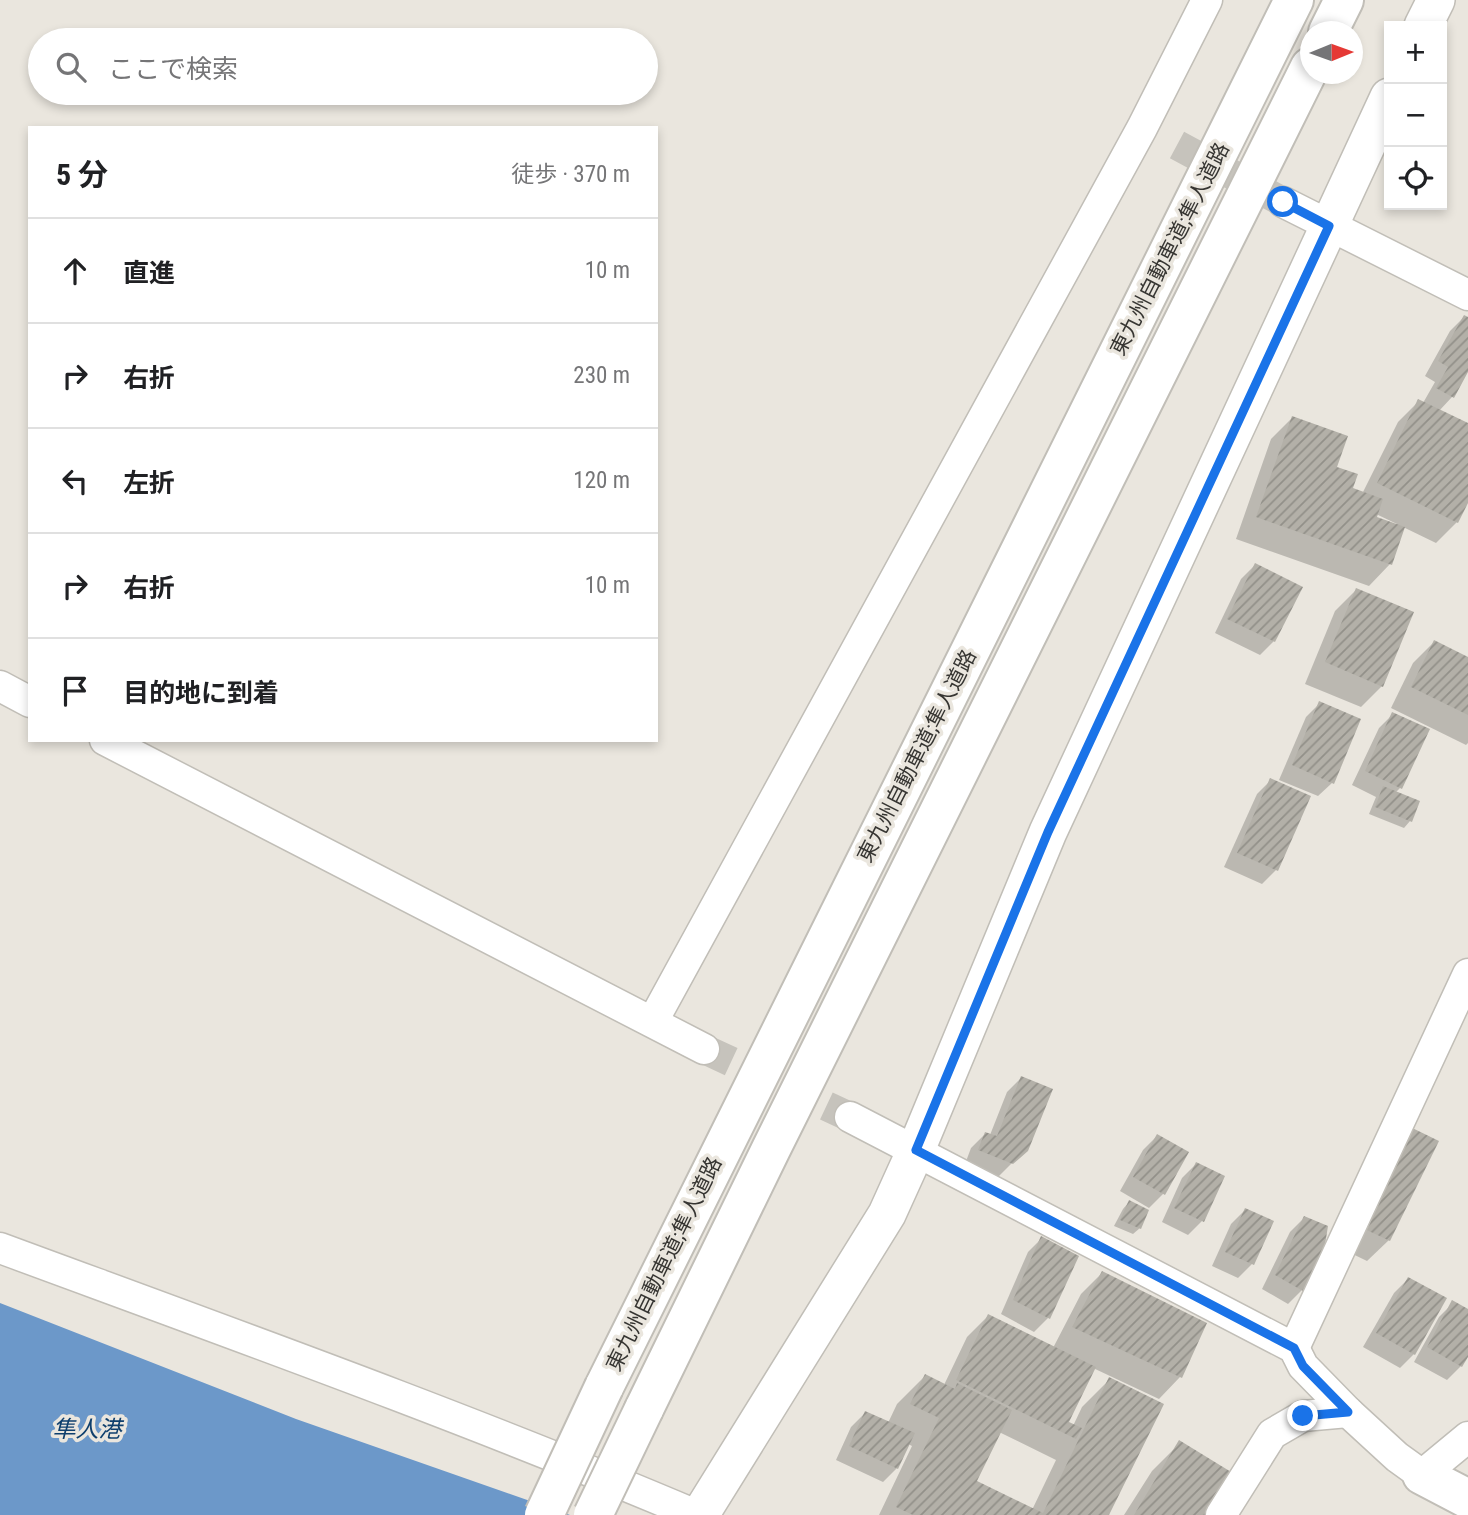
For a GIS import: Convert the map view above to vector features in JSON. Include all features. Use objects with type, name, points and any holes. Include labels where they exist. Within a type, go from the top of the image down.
[{"type":"main road","name":"東九州自動車道;隼人道路","points":[[544,1515],[604,1387],[1294,0]]},
{"type":"main road","points":[[1334,21],[1344,0]]},
{"type":"main road","name":"東九州自動車道;隼人道路","points":[[593,1515],[777,1137],[1303,84]]},
{"type":"main road","points":[[1422,1475],[1468,1499]]},
{"type":"street","points":[[653,1021],[1142,128],[1207,0]]},
{"type":"street","points":[[1426,21],[1436,0]]},
{"type":"street","points":[[0,1248],[574,1463],[698,1515],[887,1214],[1048,832],[1384,108]]},
{"type":"street","points":[[1283,202],[1468,295]]},
{"type":"street","points":[[0,686],[28,701]]},
{"type":"street","points":[[109,742],[704,1049]]},
{"type":"street","points":[[1294,1348],[1468,974]]},
{"type":"street","points":[[850,1117],[1294,1348],[1303,1366],[1348,1412],[1397,1457],[1422,1475],[1468,1437]]},
{"type":"street","points":[[1221,1515],[1272,1434],[1303,1416],[1348,1412]]},
{"type":"water","name":"隼人港","points":[[0,1303],[296,1419],[570,1515],[0,1515]]},
{"type":"building","points":[[1464,315],[1468,317],[1468,372],[1454,398],[1436,388],[1448,367],[1438,361]]},
{"type":"building","points":[[1418,399],[1468,423],[1468,503],[1458,523],[1377,483]]},
{"type":"building","points":[[1292,416],[1348,436],[1337,467],[1358,474],[1353,488],[1383,499],[1377,517],[1405,527],[1392,565],[1256,517]]},
{"type":"building","points":[[1255,563],[1303,587],[1275,642],[1227,619]]},
{"type":"building","points":[[1356,588],[1414,612],[1383,687],[1325,662]]},
{"type":"building","points":[[1434,640],[1468,657],[1468,715],[1411,687]]},
{"type":"building","points":[[1319,701],[1361,719],[1334,784],[1292,765]]},
{"type":"building","points":[[1392,712],[1430,729],[1402,789],[1365,771]]},
{"type":"building","points":[[1270,778],[1311,796],[1278,871],[1237,853]]},
{"type":"building","points":[[1383,786],[1420,801],[1412,822],[1375,807]]},
{"type":"building","points":[[1021,1076],[1053,1089],[1028,1151],[1013,1164],[978,1150],[985,1132],[997,1136]]},
{"type":"building","points":[[1402,1123],[1439,1141],[1390,1241],[1354,1224]]},
{"type":"building","points":[[1157,1134],[1189,1152],[1165,1195],[1133,1177]]},
{"type":"building","points":[[1196,1162],[1225,1176],[1204,1222],[1174,1208]]},
{"type":"building","points":[[1129,1200],[1149,1210],[1141,1229],[1120,1220]]},
{"type":"building","points":[[1245,1208],[1274,1221],[1254,1265],[1225,1252]]},
{"type":"building","points":[[1304,1216],[1328,1226],[1321,1270],[1303,1291],[1275,1275]]},
{"type":"building","points":[[1041,1236],[1079,1256],[1050,1319],[1013,1300]]},
{"type":"building","points":[[1102,1271],[1207,1323],[1182,1378],[1072,1327]]},
{"type":"building","points":[[1408,1277],[1447,1298],[1415,1355],[1376,1333]]},
{"type":"building","points":[[1452,1300],[1468,1309],[1468,1357],[1462,1367],[1427,1347]]},
{"type":"building","points":[[988,1314],[1096,1367],[1069,1422],[1082,1428],[1076,1439],[956,1380]]},
{"type":"building","points":[[925,1374],[955,1389],[957,1383],[1012,1410],[977,1481],[1043,1513],[1109,1377],[1164,1404],[1109,1515],[913,1515],[896,1507],[939,1418],[910,1404]]},
{"type":"building","points":[[865,1411],[915,1433],[898,1469],[849,1446]]},
{"type":"building","points":[[1179,1440],[1236,1475],[1211,1515],[1134,1515]]},
{"type":"tunnel","points":[[1177,145],[1283,202]]},
{"type":"tunnel","points":[[704,1049],[850,1117]]},
{"type":"route","points":[[1283,202],[1329,226],[1048,832],[916,1150],[1294,1348],[1303,1366],[1348,1412],[1303,1416]]}]
